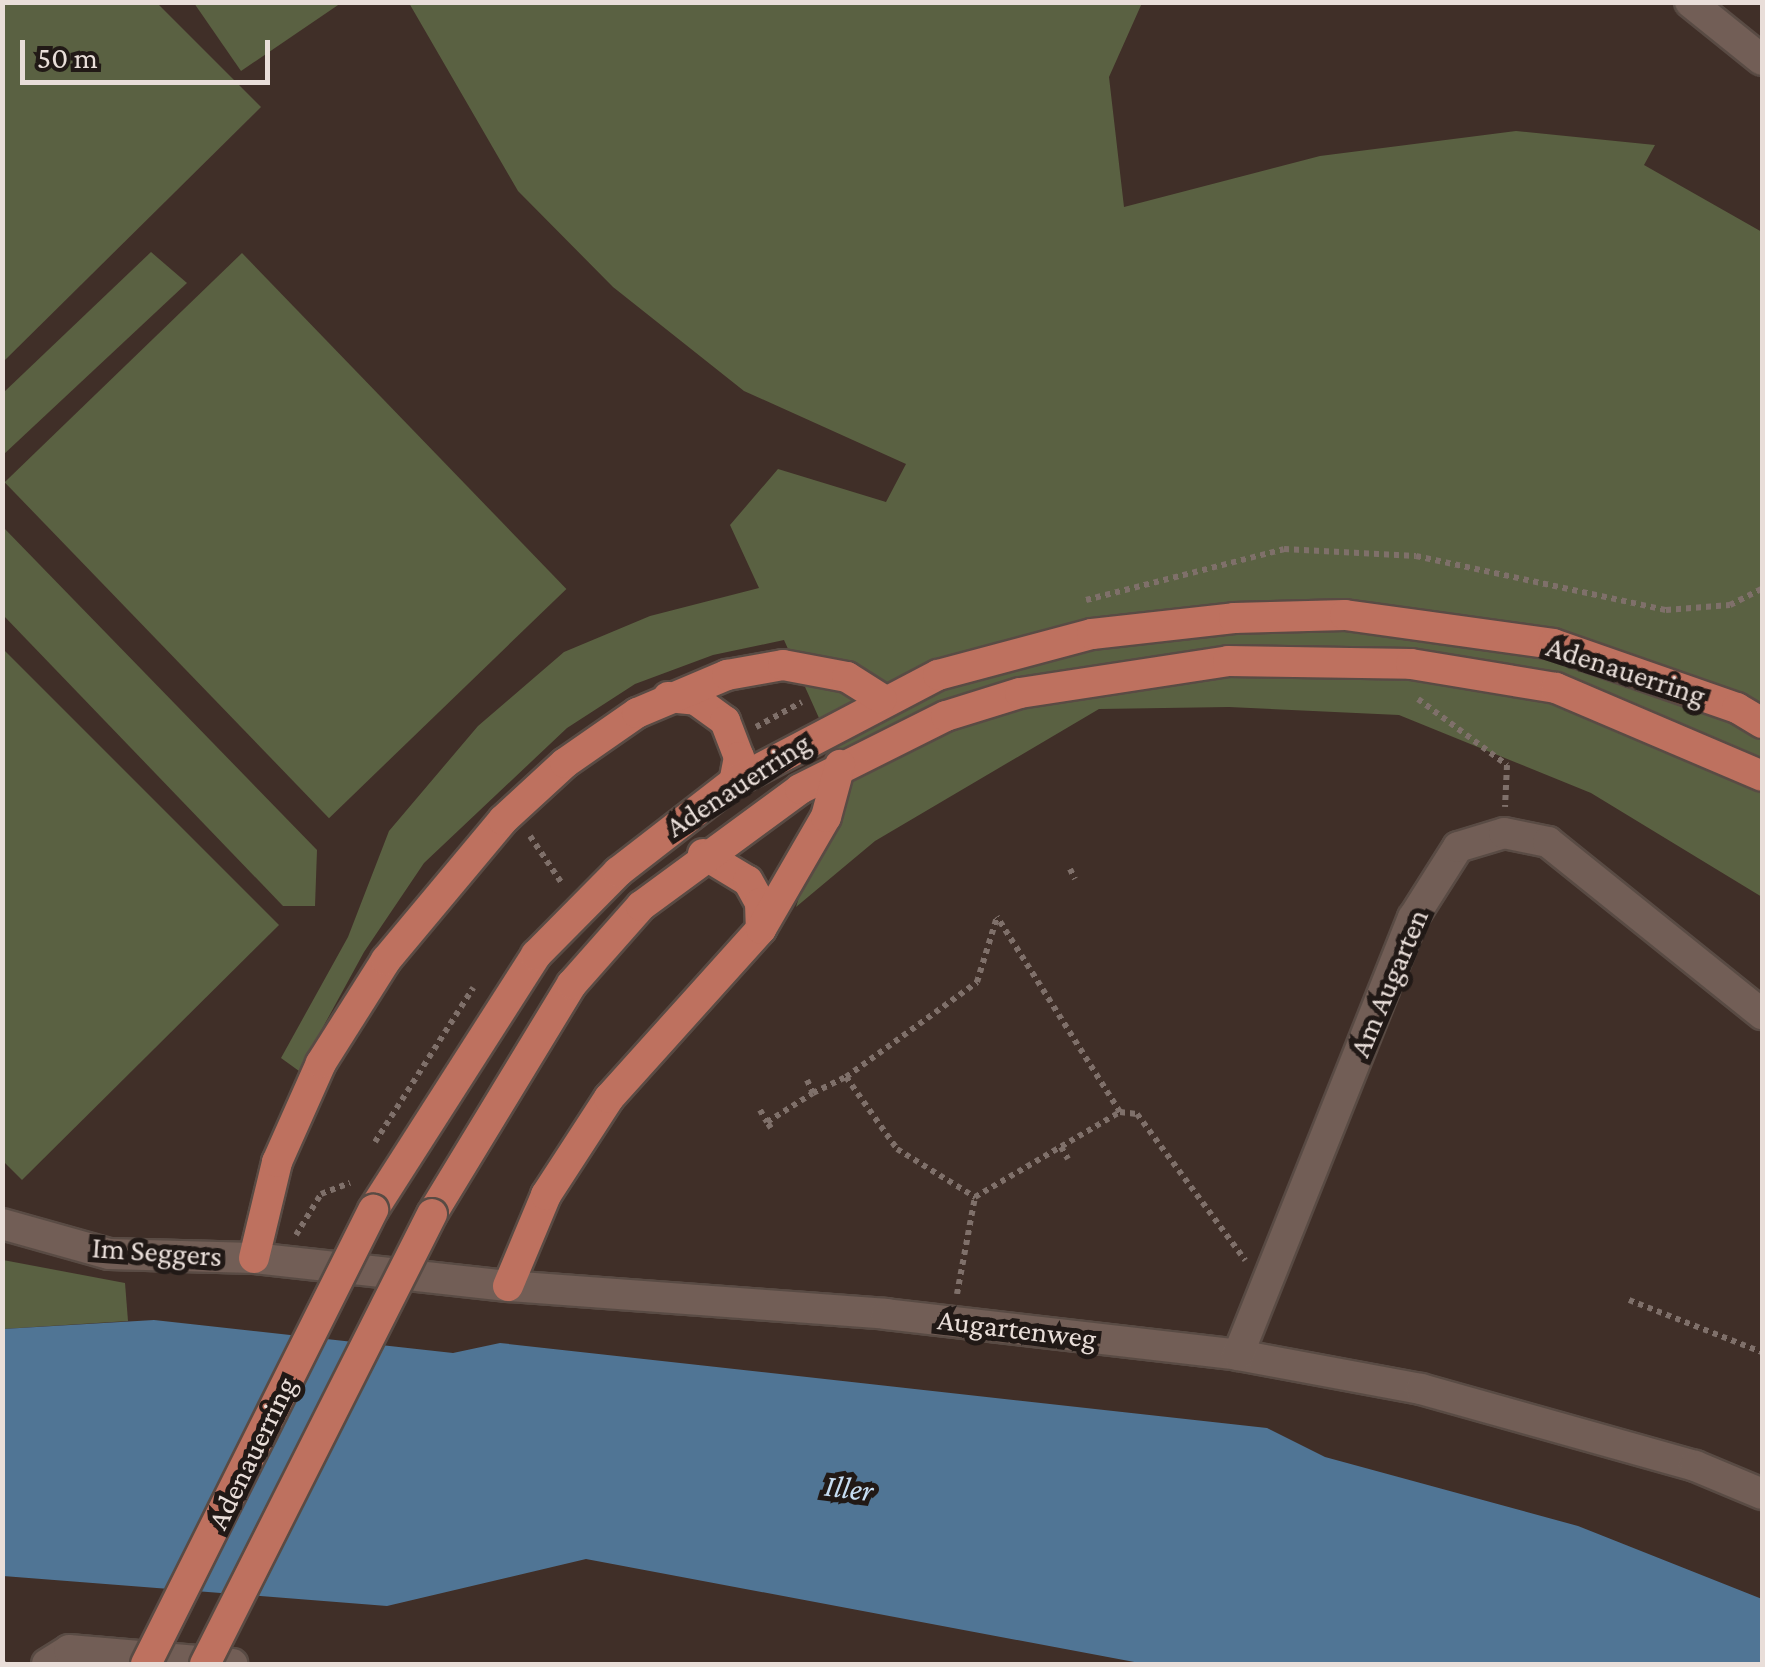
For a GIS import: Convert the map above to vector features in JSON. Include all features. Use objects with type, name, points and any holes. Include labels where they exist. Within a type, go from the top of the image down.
[{"type":"main road","name":"Adenauerring","points":[[146,1664],[373,1210],[536,956],[677,820],[734,782],[882,699],[938,675],[1092,634],[1234,618],[1345,615],[1553,644],[1737,708],[1762,723]]},
{"type":"main road","name":"Adenauerring","points":[[205,1664],[432,1214],[572,984],[641,906],[703,854],[840,765],[946,716],[1120,674],[1228,661],[1411,664],[1556,688],[1762,776]]},
{"type":"main road","points":[[267,1260],[277,1162],[322,1063],[386,960],[503,820],[565,764],[668,697],[726,675],[783,665],[846,678],[882,699]]},
{"type":"main road","points":[[668,697],[696,700],[725,721],[738,757],[734,782]]},
{"type":"main road","points":[[508,1286],[546,1195],[609,1098],[760,929],[826,817],[840,765]]},
{"type":"main road","points":[[703,854],[748,881],[760,903],[760,929]]},
{"type":"street","points":[[1690,2],[1762,60]]},
{"type":"street","points":[[1504,833],[1548,842],[1590,871],[1762,1014]]},
{"type":"street","name":"Am Augarten","points":[[1238,1356],[1413,918],[1458,846],[1504,833]]},
{"type":"street","name":"Im Seggers","points":[[2,1224],[110,1254],[267,1260]]},
{"type":"street","name":"Augartenweg","points":[[267,1260],[508,1286],[952,1321],[1238,1356],[1421,1390],[1694,1466],[1762,1494]]},
{"type":"street","points":[[48,1664],[69,1650],[232,1664]]},
{"type":"path","points":[[1411,664],[1418,698],[1507,765],[1504,833]]},
{"type":"path","points":[[503,820],[532,837],[561,882]]},
{"type":"path","points":[[1070,869],[1076,879]]},
{"type":"path","points":[[760,1110],[769,1125],[813,1094],[846,1077],[977,982],[997,917],[1120,1112]]},
{"type":"path","points":[[846,1077],[898,1149],[975,1197]]},
{"type":"path","points":[[807,1080],[813,1094]]},
{"type":"path","points":[[952,1321],[975,1197],[1120,1112],[1137,1114],[1264,1284]]},
{"type":"path","points":[[1061,1147],[1068,1159]]},
{"type":"path","points":[[267,1260],[321,1194],[350,1184]]},
{"type":"path","points":[[1630,1300],[1762,1352]]},
{"type":"path","points":[[1704,1342],[1709,1333]]},
{"type":"green space","points":[[3,2],[157,3],[261,107],[3,362]]},
{"type":"green space","points":[[194,3],[341,3],[241,71]]},
{"type":"green space","points":[[409,3],[1142,3],[1109,77],[1124,207],[1320,156],[1516,131],[1655,145],[1644,165],[1762,232],[1762,897],[1591,793],[1399,715],[1229,707],[1099,709],[875,841],[796,907],[840,765],[784,640],[713,655],[635,684],[567,728],[424,863],[364,952],[299,1071],[281,1058],[348,937],[389,831],[478,726],[564,652],[650,616],[759,588],[730,525],[778,469],[886,502],[906,464],[744,391],[613,287],[518,191]]},
{"type":"green space","points":[[151,252],[187,283],[3,455],[3,393]]},
{"type":"green space","points":[[242,253],[566,589],[329,818],[5,482]]},
{"type":"green space","points":[[3,527],[317,850],[315,906],[283,906],[3,615]]},
{"type":"green space","points":[[2,648],[279,925],[22,1180],[2,1160]]},
{"type":"green space","points":[[3,1260],[125,1283],[128,1321],[3,1329]]},
{"type":"water","name":"Iller","points":[[154,1320],[453,1353],[500,1343],[1267,1428],[1325,1457],[1578,1526],[1762,1599],[1762,1664],[1145,1664],[586,1559],[387,1606],[3,1576],[3,1329]]}]
